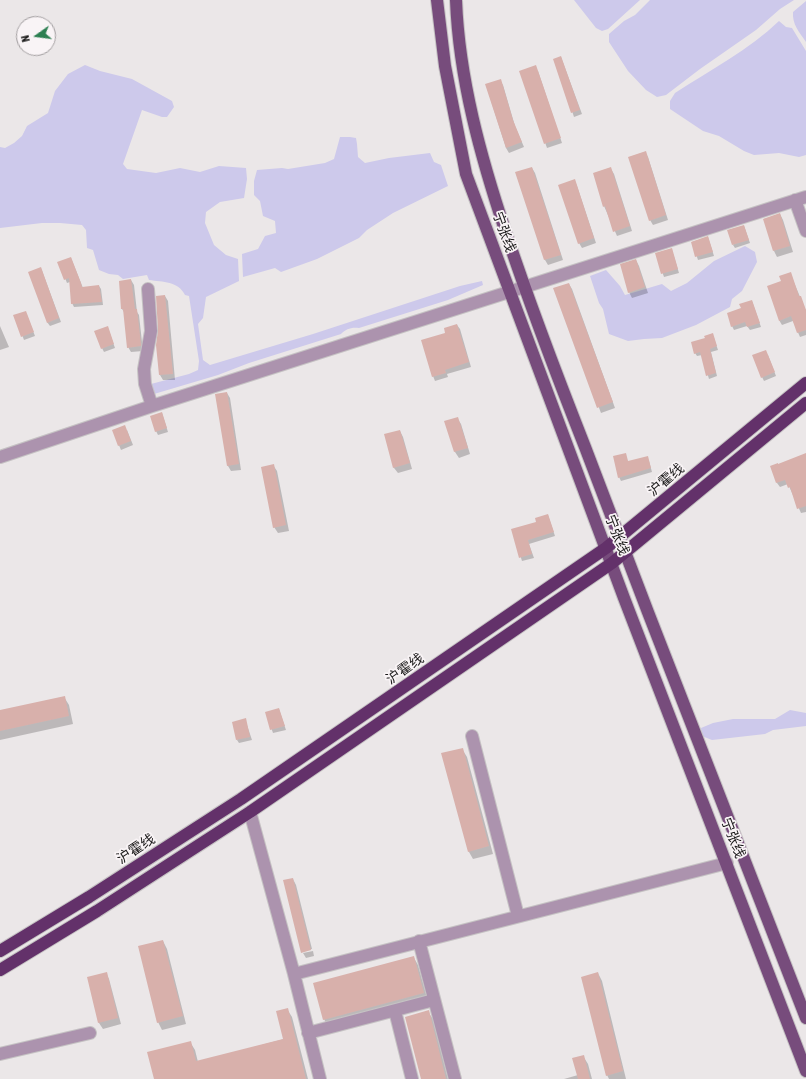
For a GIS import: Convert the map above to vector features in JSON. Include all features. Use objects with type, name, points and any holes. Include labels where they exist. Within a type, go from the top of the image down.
[{"type":"highway","name":"沪霍线","points":[[0,951],[89,897],[241,799],[606,548],[806,383]]},
{"type":"highway","points":[[0,970],[97,911],[250,812],[612,563],[806,403]]},
{"type":"highway","points":[[241,799],[250,812]]},
{"type":"main road","name":"宁张线","points":[[437,0],[445,66],[466,174],[606,548],[806,1071]]},
{"type":"main road","name":"宁张线","points":[[456,0],[457,23],[469,101],[488,181],[524,288],[624,553],[806,1018]]},
{"type":"street","points":[[0,456],[801,198],[806,231]]},
{"type":"street","points":[[148,289],[151,331],[144,369],[145,384],[152,406]]},
{"type":"street","points":[[472,736],[518,916]]},
{"type":"street","points":[[250,812],[294,974],[320,1079]]},
{"type":"street","points":[[294,974],[727,863]]},
{"type":"street","points":[[419,941],[455,1079]]},
{"type":"street","points":[[308,1033],[434,1000]]},
{"type":"street","points":[[395,1011],[412,1079]]},
{"type":"street","points":[[0,1054],[90,1034]]},
{"type":"shaded area","points":[[574,0],[640,0],[608,29],[602,31],[596,28]]},
{"type":"shaded area","points":[[650,0],[794,0],[780,9],[756,30],[666,95],[657,97],[646,90],[628,71],[609,42],[609,34],[624,21],[635,15]]},
{"type":"shaded area","points":[[806,1],[806,42],[796,28],[793,12]]},
{"type":"shaded area","points":[[779,21],[786,27],[792,28],[806,51],[806,155],[799,157],[779,153],[754,155],[744,151],[719,136],[703,131],[670,109],[670,101],[675,93],[755,41]]},
{"type":"shaded area","points":[[85,65],[100,71],[132,79],[172,101],[174,107],[167,117],[162,117],[142,110],[123,164],[127,169],[156,173],[180,168],[200,172],[219,166],[246,168],[247,179],[244,198],[220,202],[206,212],[205,223],[214,245],[226,255],[238,259],[239,281],[206,297],[203,318],[198,324],[203,360],[210,365],[313,334],[460,286],[482,281],[483,285],[448,300],[359,328],[349,329],[341,334],[249,363],[218,375],[154,394],[151,384],[189,374],[198,370],[199,361],[189,296],[185,295],[182,290],[170,283],[149,280],[147,275],[123,279],[118,275],[109,274],[99,270],[93,250],[87,248],[86,230],[82,225],[42,223],[0,228],[0,147],[5,148],[14,143],[22,136],[27,126],[48,113],[55,91],[68,74]]},
{"type":"shaded area","points":[[340,137],[356,138],[358,157],[365,163],[389,158],[430,153],[434,162],[441,165],[448,186],[393,213],[367,230],[359,238],[317,259],[281,272],[275,268],[243,277],[242,254],[258,249],[265,236],[276,233],[275,221],[263,216],[260,201],[254,195],[254,181],[257,170],[288,169],[325,163],[334,159]]},
{"type":"shaded area","points":[[745,246],[755,252],[757,262],[742,291],[732,299],[730,307],[696,325],[662,338],[628,341],[609,334],[603,309],[599,303],[590,276],[606,270],[620,286],[625,295],[662,284],[671,291],[687,283],[714,261]]},
{"type":"shaded area","points":[[790,710],[806,713],[806,726],[773,730],[765,734],[712,740],[702,736],[701,728],[713,723],[733,719],[775,719]]},
{"type":"building","points":[[561,56],[580,110],[571,113],[553,59]]},
{"type":"building","points":[[536,65],[561,138],[544,144],[519,71]]},
{"type":"building","points":[[501,79],[513,120],[522,142],[506,148],[485,84]]},
{"type":"building","points":[[646,151],[666,215],[649,221],[628,157]]},
{"type":"building","points":[[532,167],[561,255],[544,260],[515,172]]},
{"type":"building","points":[[611,167],[630,226],[613,232],[605,206],[603,207],[593,173]]},
{"type":"building","points":[[575,179],[594,238],[578,244],[558,185]]},
{"type":"building","points":[[780,213],[790,246],[773,251],[763,219]]},
{"type":"building","points":[[744,225],[749,240],[732,245],[727,230]]},
{"type":"building","points":[[708,236],[713,252],[695,257],[691,242]]},
{"type":"building","points":[[672,248],[678,269],[661,274],[655,253]]},
{"type":"building","points":[[71,257],[82,287],[99,285],[102,302],[71,304],[69,278],[64,280],[57,262]]},
{"type":"building","points":[[636,259],[645,287],[628,293],[620,264]]},
{"type":"building","points":[[41,267],[59,318],[47,323],[28,272]]},
{"type":"building","points":[[791,272],[799,296],[801,296],[806,310],[806,330],[797,333],[791,316],[779,321],[767,286],[781,281],[779,276]]},
{"type":"building","points":[[131,279],[135,309],[137,309],[141,346],[127,348],[123,309],[121,309],[119,281]]},
{"type":"building","points":[[569,283],[613,402],[597,408],[553,288]]},
{"type":"building","points":[[165,295],[173,374],[159,375],[156,345],[158,330],[156,296]]},
{"type":"building","points":[[752,300],[760,323],[747,327],[745,322],[731,327],[727,313],[741,308],[739,304]]},
{"type":"building","points":[[26,311],[34,332],[21,337],[13,315]]},
{"type":"building","points":[[457,324],[469,362],[445,370],[446,373],[432,377],[421,340],[445,333],[444,328]]},
{"type":"building","points":[[108,326],[114,344],[101,349],[94,331]]},
{"type":"building","points":[[713,333],[717,346],[710,349],[716,373],[706,376],[700,352],[694,354],[691,342],[705,338],[704,336]]},
{"type":"building","points":[[766,350],[775,372],[761,378],[752,355]]},
{"type":"building","points":[[227,392],[239,464],[227,466],[215,394]]},
{"type":"building","points":[[162,412],[167,428],[155,432],[150,416]]},
{"type":"building","points":[[458,417],[468,448],[454,452],[444,421]]},
{"type":"building","points":[[125,425],[131,441],[118,446],[112,430]]},
{"type":"building","points":[[400,430],[410,463],[393,468],[384,434]]},
{"type":"building","points":[[626,453],[628,461],[648,456],[651,468],[618,478],[613,456]]},
{"type":"building","points":[[806,453],[806,506],[797,509],[790,487],[788,488],[785,480],[776,483],[770,466]]},
{"type":"building","points":[[274,464],[286,525],[273,528],[261,467]]},
{"type":"building","points":[[548,514],[554,532],[528,540],[532,554],[519,558],[511,529],[536,522],[535,518]]},
{"type":"building","points":[[65,696],[69,716],[0,731],[0,710]]},
{"type":"building","points":[[279,708],[285,726],[270,730],[265,712]]},
{"type":"building","points":[[246,718],[250,737],[236,740],[232,722]]},
{"type":"building","points":[[463,748],[489,846],[468,852],[441,753]]},
{"type":"building","points":[[293,878],[311,950],[301,953],[283,880]]},
{"type":"building","points":[[163,940],[183,1016],[157,1023],[138,946]]},
{"type":"building","points":[[414,956],[424,993],[323,1020],[313,983]]},
{"type":"building","points":[[107,972],[118,1018],[98,1023],[87,977]]},
{"type":"building","points":[[598,972],[623,1071],[606,1076],[581,977]]},
{"type":"building","points":[[288,1008],[306,1079],[154,1079],[147,1052],[191,1041],[196,1061],[283,1039],[276,1011]]},
{"type":"building","points":[[429,1010],[446,1079],[421,1079],[405,1017]]},
{"type":"building","points":[[584,1055],[590,1079],[578,1079],[572,1058]]}]
